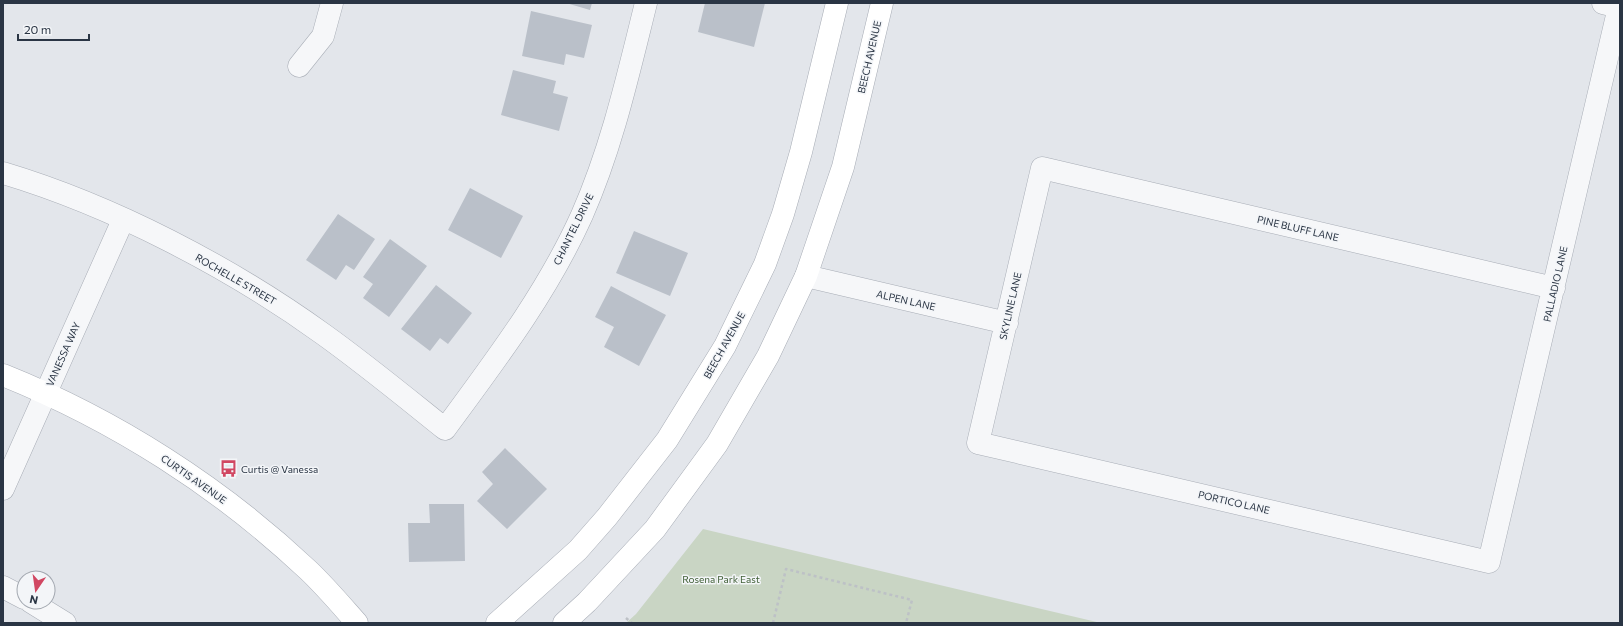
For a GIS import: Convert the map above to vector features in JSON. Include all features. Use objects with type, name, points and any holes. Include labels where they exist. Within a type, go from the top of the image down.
[{"type":"main road","name":"BEECH AVENUE","points":[[497,623],[578,550],[607,517],[667,440],[725,346],[765,264],[783,214],[801,152],[837,3]]},
{"type":"main road","name":"BEECH AVENUE","points":[[564,623],[587,602],[655,529],[717,444],[768,356],[806,276],[843,167],[882,3]]},
{"type":"main road","name":"CURTIS AVENUE","points":[[3,375],[46,393],[89,414],[150,448],[231,504],[308,570],[357,623]]},
{"type":"street","points":[[299,66],[323,36],[332,3]]},
{"type":"street","name":"CHANTEL DRIVE","points":[[445,429],[512,338],[550,275],[582,216],[597,179],[622,100],[646,3]]},
{"type":"street","name":"PALLADIO LANE","points":[[1489,562],[1554,288],[1611,5]]},
{"type":"street","name":"PINE BLUFF LANE","points":[[1042,168],[1554,288]]},
{"type":"street","name":"SKYLINE LANE","points":[[978,443],[1042,168]]},
{"type":"street","name":"ROCHELLE STREET","points":[[3,173],[46,187],[123,220],[218,267],[287,309],[355,358],[445,429]]},
{"type":"street","name":"VANESSA WAY","points":[[3,489],[123,220]]},
{"type":"street","name":"ALPEN LANE","points":[[806,276],[1006,323]]},
{"type":"street","name":"PORTICO LANE","points":[[978,443],[1489,562]]},
{"type":"street","points":[[3,587],[16,594]]},
{"type":"street","points":[[44,610],[64,623]]},
{"type":"path","points":[[773,623],[786,569],[912,600],[906,623]]},
{"type":"path","points":[[626,618],[632,623]]},
{"type":"green space","name":"Rosena Park East","points":[[703,529],[1101,623],[626,623],[636,614]]},
{"type":"building","points":[[566,3],[592,3],[590,10]]},
{"type":"building","points":[[705,3],[765,3],[754,47],[698,32]]},
{"type":"building","points":[[531,11],[592,25],[584,58],[566,54],[564,65],[522,56]]},
{"type":"building","points":[[513,70],[556,81],[553,93],[568,97],[559,131],[501,115]]},
{"type":"building","points":[[470,188],[523,216],[501,258],[448,230]]},
{"type":"building","points":[[338,214],[375,239],[354,270],[346,265],[336,280],[306,260]]},
{"type":"building","points":[[634,231],[688,253],[670,296],[616,273]]},
{"type":"building","points":[[390,239],[427,266],[389,317],[363,298],[373,284],[363,277]]},
{"type":"building","points":[[436,285],[472,313],[448,344],[440,338],[430,351],[401,329]]},
{"type":"building","points":[[611,286],[666,315],[639,366],[604,347],[614,327],[595,317]]},
{"type":"building","points":[[505,448],[547,489],[507,529],[477,501],[493,484],[482,472]]},
{"type":"building","points":[[429,504],[464,504],[465,561],[409,562],[408,523],[430,523]]},
{"type":"place","name":"Curtis @ Vanessa","points":[[228,469]]}]
